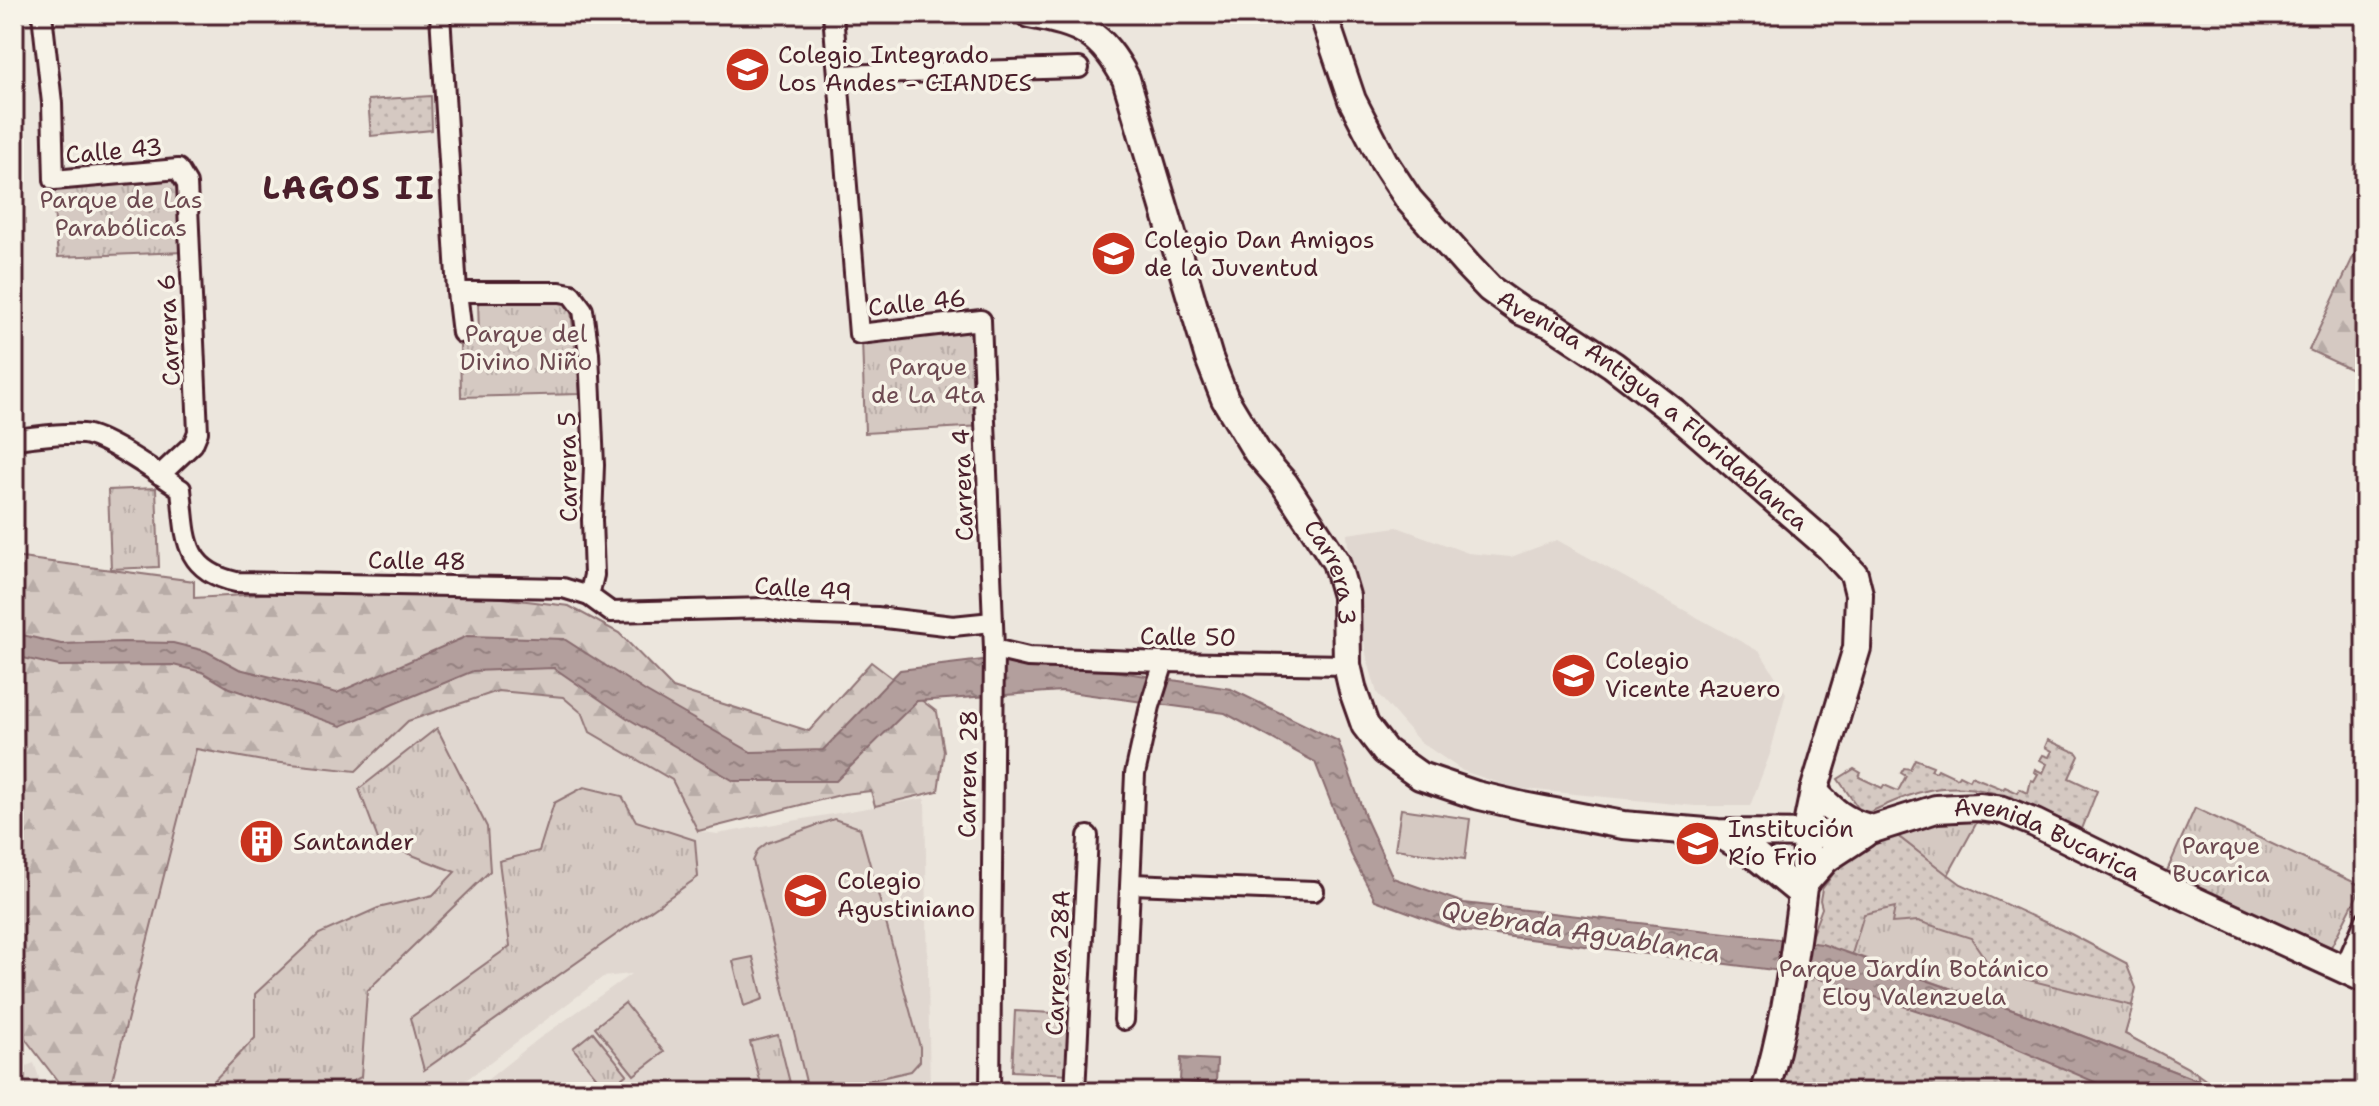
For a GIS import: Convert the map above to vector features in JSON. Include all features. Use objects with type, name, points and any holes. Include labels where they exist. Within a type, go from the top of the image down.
[{"type":"main road","name":"Carrera 3","points":[[1029,14],[1067,23],[1096,36],[1113,56],[1126,79],[1209,358],[1225,399],[1257,452],[1284,483],[1336,562],[1346,596],[1347,665],[1353,691],[1365,725],[1385,751],[1420,776],[1476,795],[1523,806],[1623,825],[1805,840]]},
{"type":"main road","name":"Avenida Antigua a Floridablanca","points":[[1323,14],[1352,100],[1384,162],[1409,200],[1467,265],[1521,311],[1551,324],[1613,365],[1674,412],[1829,547],[1854,574],[1859,594],[1857,648],[1814,791],[1776,1057],[1767,1083]]},
{"type":"main road","points":[[1814,791],[1830,810],[1851,823],[1873,829]]},
{"type":"main road","name":"Avenida Bucarica","points":[[1805,840],[1873,829],[1936,809],[1979,807],[2003,810],[2354,974]]},
{"type":"main road","points":[[1718,833],[1799,887],[1826,859],[1873,829]]},
{"type":"street","name":"Calle 43","points":[[42,14],[52,103],[54,180],[178,169]]},
{"type":"street","points":[[440,14],[462,333]]},
{"type":"street","points":[[833,14],[838,75],[1079,68]]},
{"type":"street","name":"Calle 46","points":[[838,75],[859,334],[981,320]]},
{"type":"street","name":"Carrera 6","points":[[160,475],[193,444],[198,432],[187,184],[178,169]]},
{"type":"street","name":"Carrera 5","points":[[457,292],[571,294],[583,310],[589,353],[594,465],[594,575],[589,596]]},
{"type":"street","name":"Carrera 4","points":[[981,320],[994,653]]},
{"type":"street","points":[[14,439],[84,434],[97,437],[160,475]]},
{"type":"street","name":"Calle 48","points":[[160,475],[181,489],[186,540],[193,557],[215,577],[236,582],[563,588],[589,596],[611,612]]},
{"type":"street","name":"Calle 49","points":[[611,612],[765,608],[795,614],[877,617],[953,626],[992,622]]},
{"type":"street","name":"Calle 50","points":[[994,653],[1162,669],[1347,665]]},
{"type":"street","name":"Carrera 28","points":[[990,1092],[994,653]]},
{"type":"street","points":[[1124,1020],[1135,774],[1150,706],[1162,669]]},
{"type":"street","name":"Carrera 28A","points":[[1075,1092],[1088,836]]},
{"type":"street","points":[[1132,884],[1314,891]]},
{"type":"street","points":[[2354,974],[2365,921]]},
{"type":"shaded area","name":"Colegio Vicente Azuero","points":[[1397,527],[1468,553],[1511,557],[1557,540],[1760,652],[1786,693],[1770,754],[1750,806],[1695,806],[1514,788],[1463,771],[1419,741],[1377,693],[1367,658],[1349,562],[1347,534]]},
{"type":"shaded area","points":[[498,691],[563,697],[583,714],[590,733],[672,780],[698,831],[717,834],[925,798],[930,1092],[472,1092],[537,1040],[631,974],[603,977],[450,1092],[109,1092],[196,749],[263,761],[355,771],[408,721]]},
{"type":"shaded area","points":[[14,1050],[24,1067],[34,1063],[44,1092],[14,1092]]},
{"type":"green space","points":[[431,96],[432,130],[371,136],[368,100]]},
{"type":"green space","name":"Parque de Las Parabólicas","points":[[177,177],[184,252],[58,257],[52,186]]},
{"type":"green space","points":[[2365,232],[2365,376],[2309,350]]},
{"type":"green space","name":"Parque del Divino Niño","points":[[478,297],[570,301],[580,394],[461,397],[460,345],[479,337]]},
{"type":"green space","name":"Parque de La 4ta","points":[[975,326],[982,426],[865,433],[862,338]]},
{"type":"green space","points":[[156,488],[159,567],[111,569],[108,490]]},
{"type":"green space","points":[[14,557],[194,581],[194,598],[276,593],[442,591],[569,606],[619,633],[673,688],[809,731],[871,662],[937,712],[944,751],[938,791],[875,806],[871,791],[844,794],[698,831],[672,780],[590,732],[583,714],[563,697],[498,691],[408,721],[356,771],[263,761],[196,749],[109,1092],[66,1092],[14,1024]]},
{"type":"green space","points":[[437,728],[487,827],[490,871],[367,991],[361,1077],[332,1092],[203,1092],[255,1038],[255,994],[319,934],[378,908],[433,895],[455,872],[379,842],[359,789]]},
{"type":"green space","points":[[2048,740],[2077,753],[2079,756],[2069,778],[2097,791],[2082,829],[2004,796],[1963,788],[1921,792],[1863,815],[1838,779],[1854,769],[1861,773],[1859,777],[1882,788],[1884,785],[1898,791],[1906,776],[1901,773],[1904,768],[1910,769],[1915,759],[1933,766],[1931,770],[1936,772],[1938,769],[1969,780],[1971,776],[2003,789],[2005,787],[2018,793],[2020,789],[2028,793],[2031,780],[2034,781],[2038,774],[2034,772],[2035,769],[2043,773],[2047,764],[2040,760],[2043,755],[2049,757],[2052,751],[2045,747]]},
{"type":"green space","points":[[584,787],[622,796],[636,821],[695,840],[698,877],[424,1070],[410,1018],[510,946],[499,861],[539,851],[554,803]]},
{"type":"green space","name":"Parque Bucarica","points":[[2195,808],[2362,886],[2331,947],[2166,873]]},
{"type":"green space","points":[[1401,809],[1470,819],[1465,859],[1395,849]]},
{"type":"green space","points":[[1967,818],[1992,820],[1989,825],[1977,822],[1948,875],[1899,837],[1882,836],[1920,824]]},
{"type":"green space","points":[[834,819],[860,828],[920,1047],[920,1061],[911,1071],[819,1092],[806,1082],[753,861],[758,850],[767,843]]},
{"type":"green space","name":"Parque Jardín Botánico Eloy Valenzuela","points":[[1882,836],[1899,837],[1961,884],[2071,934],[2126,963],[2136,988],[2125,1034],[2196,1073],[2222,1092],[1777,1092],[1811,937],[1822,908],[1822,889],[1840,865]]},
{"type":"green space","points":[[1895,907],[1892,923],[1918,921],[1971,938],[1990,966],[2009,975],[2133,1006],[2125,1034],[2197,1073],[2199,1081],[2044,1021],[1852,954],[1864,914]]},
{"type":"green space","points":[[753,957],[763,999],[744,1006],[733,961]]},
{"type":"green space","points":[[625,1003],[664,1052],[634,1075],[595,1027]]},
{"type":"green space","points":[[1015,1011],[1073,1014],[1070,1074],[1012,1071]]},
{"type":"green space","points":[[593,1032],[627,1074],[607,1090],[573,1048]]},
{"type":"green space","points":[[778,1035],[792,1091],[763,1092],[750,1042]]},
{"type":"water","name":"Quebrada Aguablanca","points":[[14,633],[61,644],[173,643],[206,651],[239,669],[337,693],[467,636],[564,639],[645,691],[751,752],[823,750],[900,670],[991,659],[1068,664],[1231,689],[1338,741],[1366,819],[1393,878],[1464,903],[1822,944],[2044,1021],[2199,1081],[2209,1092],[2118,1092],[1962,1025],[1804,974],[1457,930],[1375,900],[1351,854],[1315,762],[1225,713],[1062,691],[917,701],[836,781],[734,781],[627,718],[554,668],[473,671],[341,726],[229,688],[202,672],[173,665],[59,666],[14,656]]},
{"type":"water","points":[[1181,1058],[1217,1060],[1216,1084],[1180,1082]]},
{"type":"place","name":"Colegio Integrado Los Andes - CIANDES","points":[[747,69]]},
{"type":"place","name":"Colegio Dan Amigos de la Juventud","points":[[1113,254]]},
{"type":"place","name":"Colegio Vicente Azuero","points":[[1574,675]]},
{"type":"place","name":"Santander","points":[[262,842]]},
{"type":"place","name":"Institución Río Frio","points":[[1697,843]]},
{"type":"place","name":"Colegio Agustiniano","points":[[806,895]]},
{"type":"district","name":"LAGOS II","points":[[349,187]]}]
